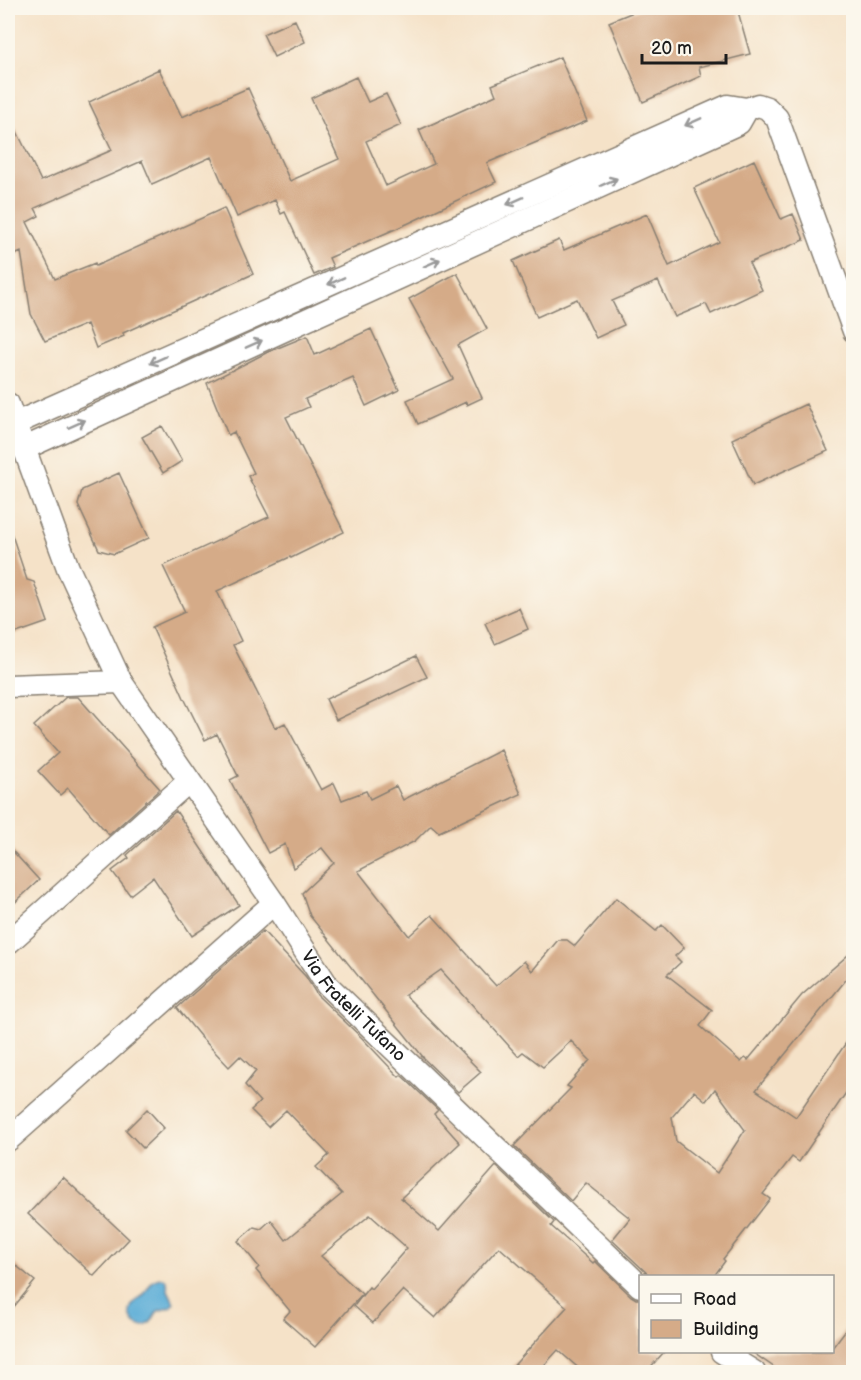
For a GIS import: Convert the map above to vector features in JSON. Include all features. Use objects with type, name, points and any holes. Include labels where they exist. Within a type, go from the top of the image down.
[{"type":"street","points":[[14,431],[739,123],[747,109],[758,105],[767,108],[777,118],[854,331]]},
{"type":"street","name":"Via Fratelli Tufano","points":[[14,431],[68,568],[121,682],[274,903],[327,985],[639,1285]]},
{"type":"street","points":[[8,686],[121,682]]},
{"type":"street","points":[[8,943],[189,781]]},
{"type":"street","points":[[8,1140],[274,903]]},
{"type":"street","points":[[724,1353],[754,1372]]},
{"type":"water","points":[[164,1278],[167,1282],[174,1303],[171,1307],[158,1311],[150,1323],[145,1326],[137,1325],[131,1318],[131,1309],[152,1282]]},
{"type":"building","points":[[643,8],[737,8],[750,54],[699,67],[701,76],[643,102],[609,22]]},
{"type":"building","points":[[295,20],[305,42],[274,57],[263,34]]},
{"type":"building","points":[[560,57],[587,121],[487,163],[496,182],[329,258],[333,267],[314,275],[285,212],[281,214],[275,200],[237,217],[211,157],[152,184],[142,161],[35,208],[39,216],[27,222],[55,279],[95,263],[96,266],[224,208],[253,274],[123,333],[124,336],[96,348],[87,324],[45,341],[31,314],[21,252],[8,258],[8,113],[41,181],[112,150],[89,102],[159,69],[182,117],[248,88],[290,181],[339,159],[311,98],[356,77],[368,102],[386,94],[401,125],[366,141],[386,186],[434,164],[419,130],[496,95],[492,85]]},
{"type":"building","points":[[754,160],[781,219],[793,214],[804,240],[749,263],[762,290],[711,314],[706,304],[675,317],[658,281],[612,301],[624,325],[596,338],[577,299],[537,317],[513,261],[559,240],[564,250],[647,214],[669,266],[719,242],[694,188]]},
{"type":"building","points":[[457,273],[487,329],[458,345],[482,398],[467,405],[466,402],[418,424],[407,400],[453,379],[409,299]]},
{"type":"building","points":[[371,329],[399,390],[366,406],[353,378],[305,399],[309,407],[286,417],[344,532],[217,591],[241,641],[233,645],[275,728],[285,723],[321,790],[334,783],[342,800],[366,791],[370,799],[396,786],[403,800],[501,750],[521,794],[439,832],[431,825],[415,841],[358,871],[409,936],[432,915],[496,986],[524,961],[532,971],[558,940],[567,940],[575,946],[616,898],[656,931],[662,925],[684,948],[675,956],[681,962],[667,975],[712,1010],[700,1026],[741,1062],[745,1058],[748,1060],[802,995],[854,950],[854,970],[756,1090],[796,1117],[854,1031],[854,1081],[799,1162],[792,1157],[763,1194],[770,1199],[723,1259],[725,1261],[715,1275],[649,1275],[612,1240],[630,1218],[586,1183],[571,1201],[514,1146],[571,1088],[567,1086],[590,1060],[571,1041],[543,1067],[523,1052],[518,1056],[441,970],[405,995],[481,1072],[458,1092],[422,1057],[310,916],[302,893],[334,863],[322,848],[293,868],[285,844],[268,853],[230,780],[238,776],[217,734],[205,740],[152,627],[185,612],[163,566],[269,517],[248,476],[254,473],[234,432],[228,435],[207,383],[268,352],[307,336],[315,355]],"holes":[[[715,1089],[745,1130],[717,1173],[676,1141],[672,1117],[694,1091],[706,1101]]]},
{"type":"building","points":[[806,404],[828,451],[753,485],[732,439]]},
{"type":"building","points":[[162,426],[182,461],[163,473],[142,437]]},
{"type":"building","points":[[119,473],[149,538],[114,554],[99,550],[78,505],[82,490]]},
{"type":"building","points":[[12,535],[27,580],[34,582],[48,622],[8,636],[8,536]]},
{"type":"building","points":[[519,608],[528,629],[495,644],[485,623]]},
{"type":"building","points":[[416,656],[427,677],[336,720],[326,699]]},
{"type":"building","points":[[66,697],[78,697],[160,789],[109,835],[68,788],[60,795],[38,771],[58,753],[34,726]]},
{"type":"building","points":[[176,811],[239,905],[192,936],[153,877],[130,895],[112,871],[129,858],[127,855]]},
{"type":"building","points":[[8,846],[39,880],[8,909]]},
{"type":"building","points":[[263,931],[306,977],[317,995],[399,1077],[401,1075],[438,1110],[434,1114],[460,1143],[401,1198],[439,1231],[496,1166],[554,1222],[551,1226],[593,1263],[595,1261],[631,1296],[639,1299],[639,1353],[663,1353],[646,1372],[583,1372],[558,1350],[538,1372],[508,1372],[567,1307],[499,1247],[435,1318],[403,1290],[373,1323],[354,1306],[407,1248],[370,1215],[321,1256],[362,1294],[315,1347],[283,1319],[290,1311],[256,1270],[259,1267],[238,1241],[254,1227],[261,1229],[271,1220],[286,1240],[342,1194],[316,1167],[329,1155],[286,1110],[268,1127],[251,1110],[260,1102],[245,1085],[256,1071],[240,1056],[229,1067],[177,1008]]},
{"type":"building","points":[[147,1109],[164,1128],[143,1148],[126,1130]]},
{"type":"building","points":[[63,1177],[129,1239],[94,1276],[28,1214]]},
{"type":"building","points":[[8,1259],[35,1281],[8,1314]]},
{"type":"building","points":[[854,1319],[854,1372],[781,1372],[753,1353],[834,1353],[834,1345]]}]
